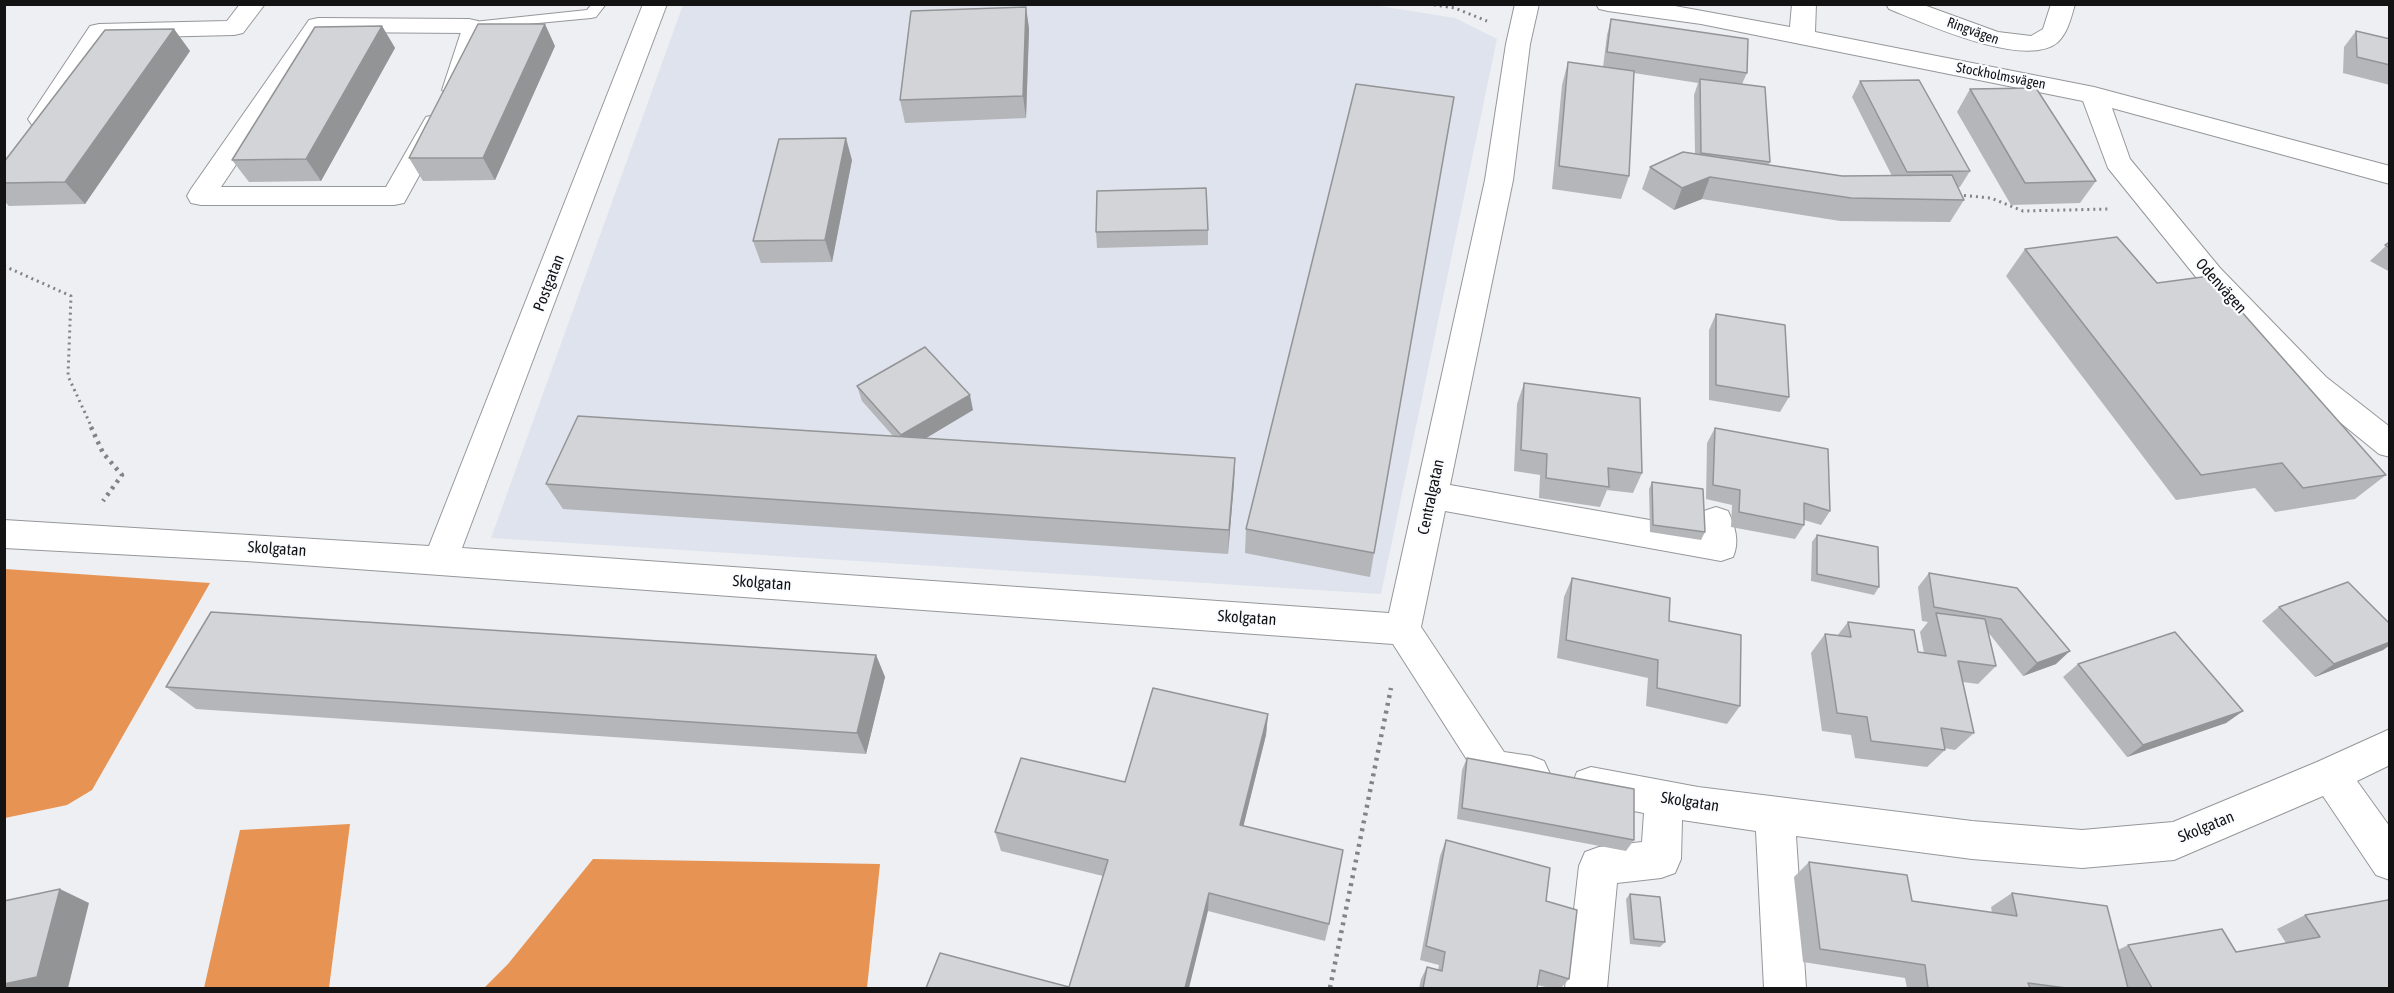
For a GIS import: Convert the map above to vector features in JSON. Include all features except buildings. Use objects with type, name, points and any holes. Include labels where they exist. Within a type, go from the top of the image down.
[{"type":"street","points":[[30,137],[99,31],[234,28],[254,4]]},
{"type":"street","name":"Postgatan","points":[[440,560],[655,4]]},
{"type":"street","name":"Centralgatan","points":[[1403,629],[1499,180],[1518,44],[1527,4]]},
{"type":"street","name":"Stockholmsvägen","points":[[1608,4],[1701,17],[2094,95],[2390,175]]},
{"type":"street","points":[[1802,36],[1804,4]]},
{"type":"street","name":"Ringvägen","points":[[1898,4],[2007,43],[2043,42],[2055,31],[2063,4]]},
{"type":"street","points":[[443,108],[394,196],[201,196],[318,25],[469,26]]},
{"type":"street","name":"Odenvägen","points":[[2094,95],[2118,162],[2210,275],[2315,385],[2390,445]]},
{"type":"street","points":[[1432,495],[1721,548],[1716,521]]},
{"type":"street","name":"Skolgatan","points":[[4,534],[440,560],[1403,629],[1493,768],[1698,805],[1972,840],[2082,849],[2174,841],[2330,775],[2390,746]]},
{"type":"street","points":[[2330,775],[2390,861]]},
{"type":"street","points":[[1586,988],[1599,866],[1661,859],[1664,798]]},
{"type":"street","points":[[1775,814],[1785,988]]},
{"type":"lane","points":[[443,108],[469,26],[591,14],[600,4]]},
{"type":"path","points":[[1428,4],[1455,6],[1482,17],[1518,44]]},
{"type":"path","points":[[1957,195],[1991,198],[2023,211],[2155,208]]},
{"type":"path","points":[[4,266],[71,296],[68,376],[103,453],[122,475],[78,537]]},
{"type":"path","points":[[1330,988],[1403,629]]},
{"type":"shaded area","points":[[683,5],[1373,5],[1455,18],[1497,39],[1381,594],[491,538]]},
{"type":"shaded area","points":[[5,569],[210,583],[92,790],[67,805],[5,818]]},
{"type":"shaded area","points":[[350,824],[329,988],[204,988],[240,830]]},
{"type":"shaded area","points":[[593,859],[880,864],[867,988],[484,988],[508,964]]}]
